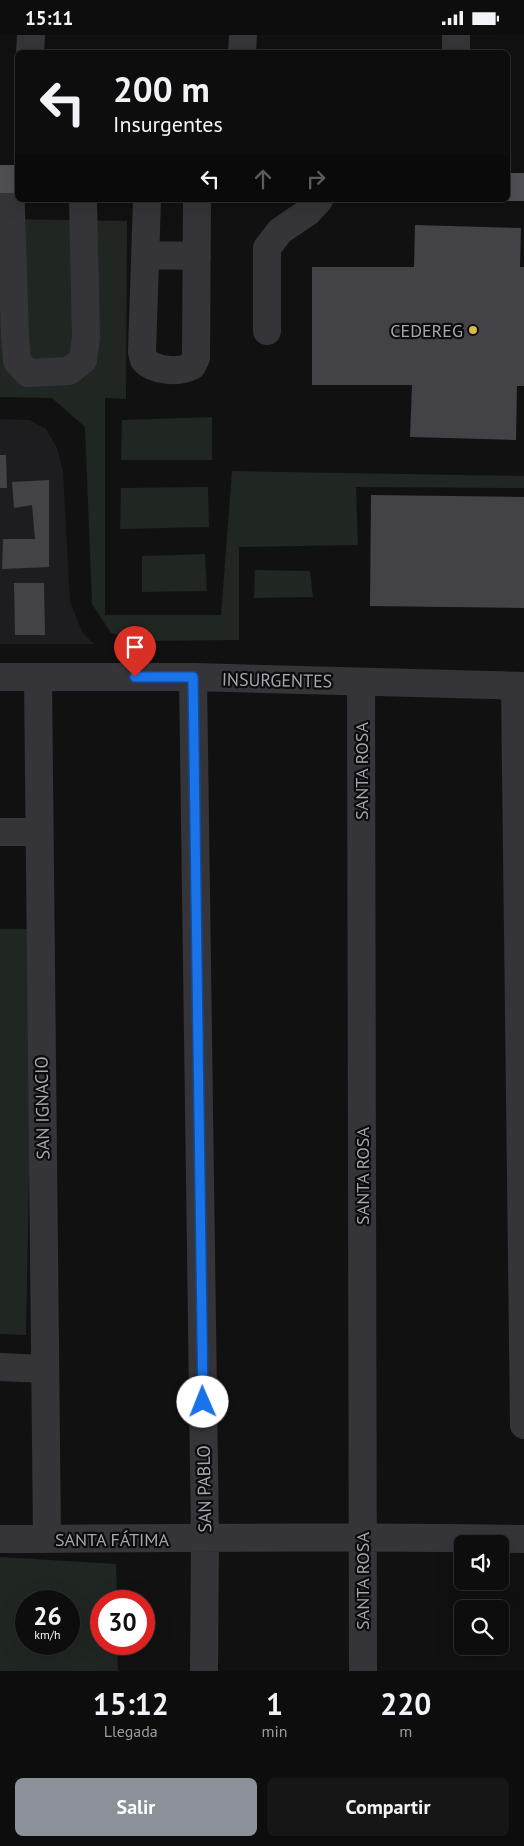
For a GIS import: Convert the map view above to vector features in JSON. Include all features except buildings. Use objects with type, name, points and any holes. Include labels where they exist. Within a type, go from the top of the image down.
[{"type":"main road","points":[[510,187],[524,187]]},
{"type":"street","points":[[30,50],[31,35]]},
{"type":"street","points":[[242,50],[243,35]]},
{"type":"street","points":[[456,35],[456,50]]},
{"type":"street","points":[[9,179],[17,361],[28,373],[69,371],[83,360],[86,338],[83,202]]},
{"type":"street","points":[[147,202],[142,352],[144,360],[155,367],[179,371],[192,366],[196,358],[197,202]]},
{"type":"street","points":[[267,331],[267,248],[280,231],[308,212],[317,202]]},
{"type":"street","points":[[146,255],[197,256]]},
{"type":"street","name":"INSURGENTES","points":[[0,677],[193,677],[520,686]]},
{"type":"street","name":"SAN PABLO","points":[[193,677],[205,1539],[204,1671]]},
{"type":"street","name":"SAN IGNACIO","points":[[38,678],[47,1539]]},
{"type":"street","name":"SANTA ROSA","points":[[361,682],[362,1671]]},
{"type":"street","points":[[520,686],[524,1425]]},
{"type":"street","points":[[0,832],[39,832]]},
{"type":"street","points":[[0,1367],[44,1369]]},
{"type":"street","name":"SANTA FÁTIMA","points":[[0,1539],[362,1537],[524,1539]]},
{"type":"shaded area","points":[[0,219],[127,221],[126,399],[105,398],[105,615],[221,615],[232,471],[524,476],[524,488],[356,487],[358,545],[239,547],[239,640],[139,641],[111,633],[92,604],[85,427],[52,398],[0,397]]},
{"type":"shaded area","points":[[212,417],[212,460],[121,460],[122,420]]},
{"type":"shaded area","points":[[0,419],[29,420],[46,429],[57,448],[63,472],[70,601],[82,632],[94,644],[0,644]]},
{"type":"shaded area","points":[[208,487],[209,527],[120,529],[121,488]]},
{"type":"shaded area","points":[[205,554],[207,591],[142,592],[142,556]]},
{"type":"shaded area","points":[[255,570],[310,571],[313,597],[254,598]]},
{"type":"shaded area","points":[[0,929],[34,929],[26,1335],[0,1334]]},
{"type":"shaded area","points":[[0,1557],[116,1564],[117,1590],[90,1590],[90,1655],[117,1655],[118,1671],[0,1671]]},
{"type":"place","name":"CEDEREG","points":[[473,330]]},
{"type":"route","points":[[135,677],[193,677],[203,1402]]}]
